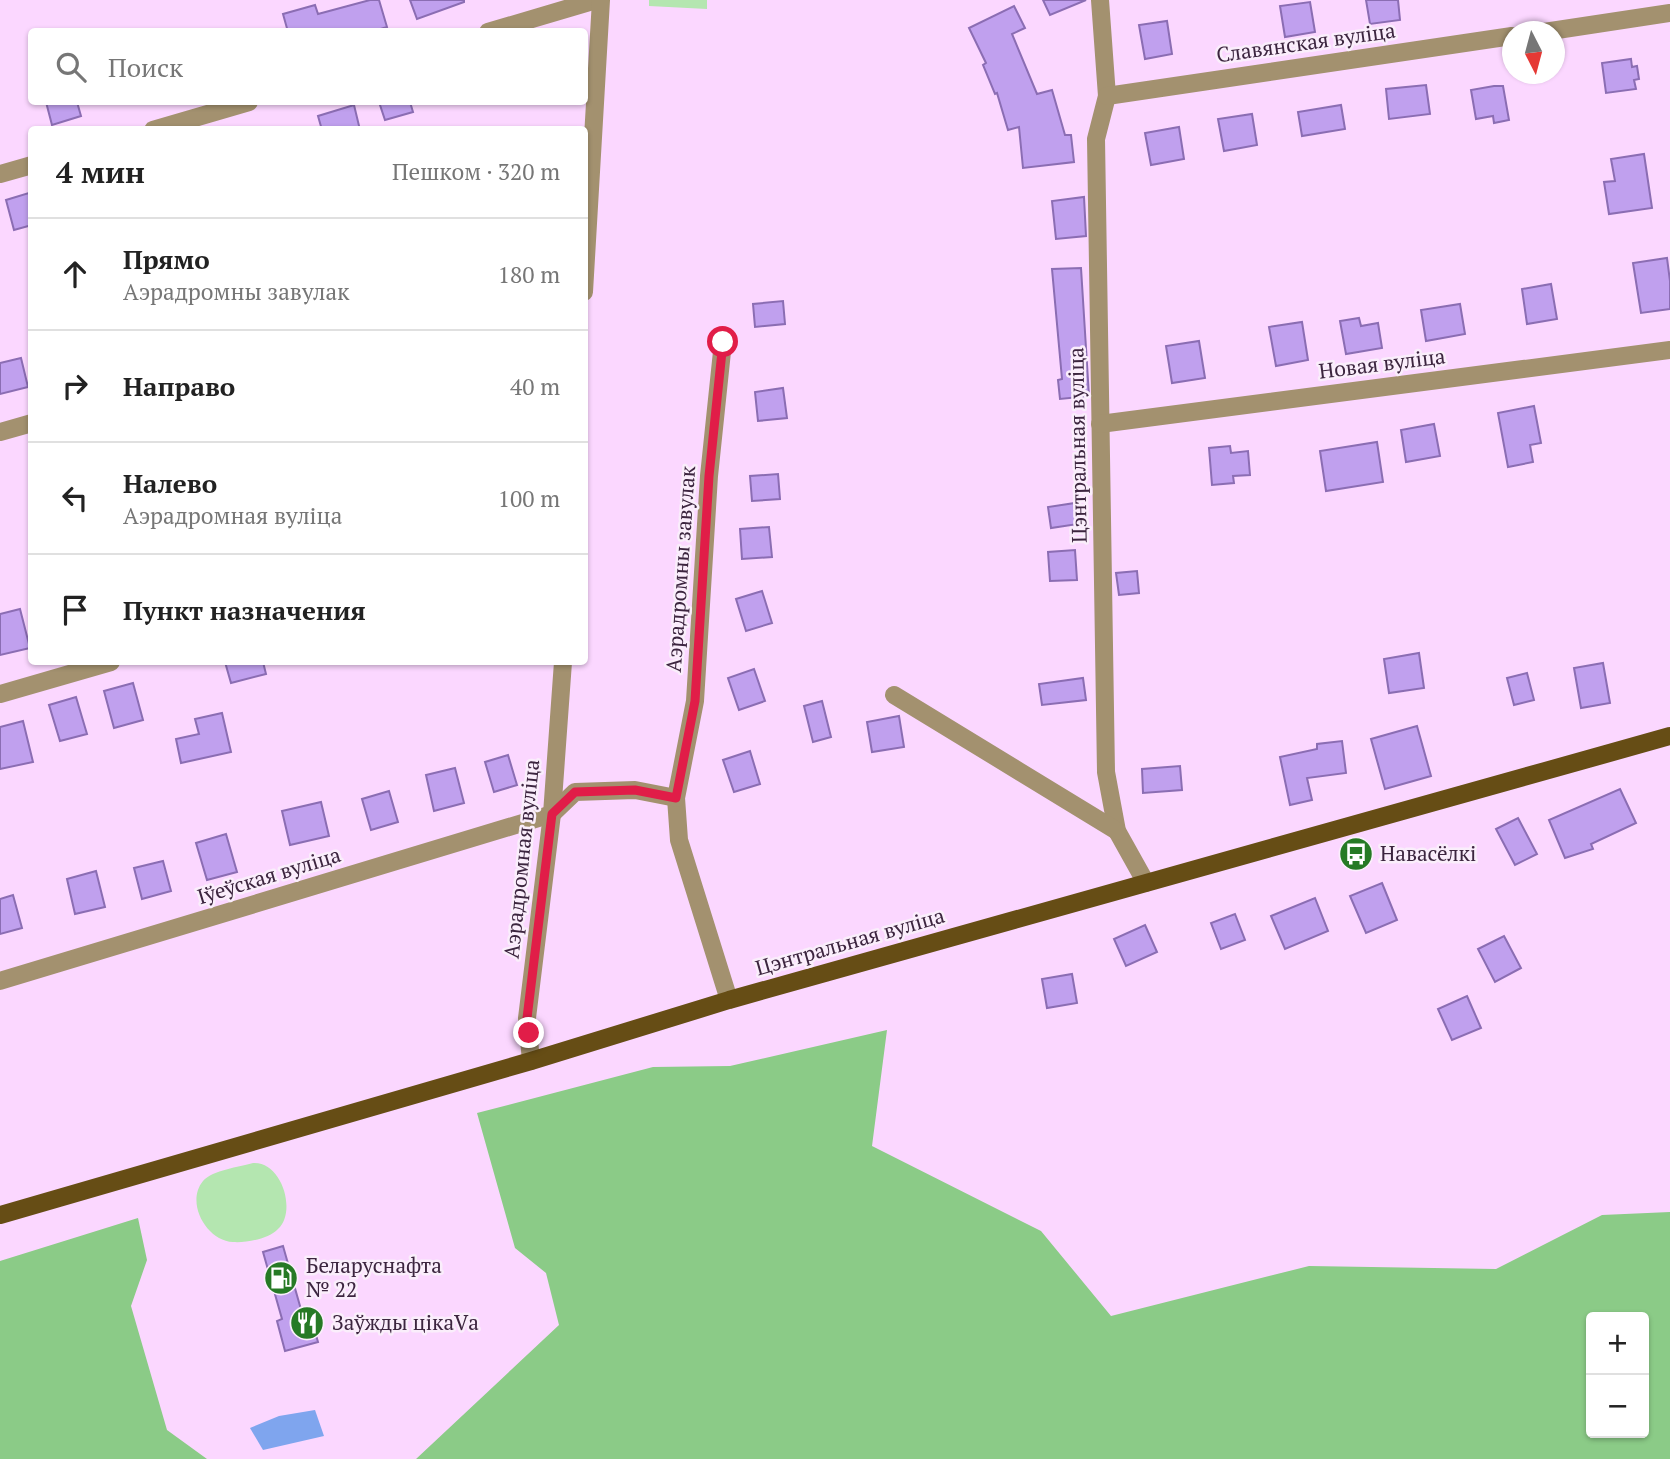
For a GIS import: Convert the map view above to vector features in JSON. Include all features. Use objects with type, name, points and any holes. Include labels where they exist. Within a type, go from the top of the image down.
[{"type":"main road","name":"Цэнтральная вуліца","points":[[0,1215],[531,1061],[729,1000],[1670,736]]},
{"type":"street","points":[[502,28],[599,0],[588,216]]},
{"type":"street","name":"Цэнтральная вуліца","points":[[1100,0],[1107,96],[1096,139],[1106,772],[1117,831],[1146,883]]},
{"type":"street","points":[[1565,29],[1670,13]]},
{"type":"street","name":"Славянская вуліца","points":[[1107,96],[1502,38]]},
{"type":"street","points":[[167,126],[239,105]]},
{"type":"street","points":[[0,174],[28,166]]},
{"type":"street","name":"Аэрадромны завулак","points":[[723,342],[709,476],[695,701],[676,798],[679,840],[729,1000]]},
{"type":"street","name":"Новая вуліца","points":[[1100,424],[1670,350]]},
{"type":"street","points":[[0,432],[28,424]]},
{"type":"street","points":[[0,694],[101,665]]},
{"type":"street","name":"Аэрадромная вуліца","points":[[531,1061],[527,1018],[552,814],[563,665]]},
{"type":"street","points":[[894,695],[1117,831]]},
{"type":"street","points":[[552,814],[575,792],[635,790],[676,798]]},
{"type":"street","name":"Іўеўская вуліца","points":[[0,981],[552,814]]},
{"type":"green space","points":[[649,0],[707,0],[707,9],[649,6]]},
{"type":"green space","points":[[887,1030],[872,1146],[1041,1231],[1111,1316],[1309,1266],[1496,1269],[1602,1215],[1670,1212],[1670,1459],[416,1459],[559,1325],[546,1273],[515,1248],[477,1113],[653,1067],[730,1066]]},
{"type":"green space","points":[[253,1163],[272,1170],[279,1179],[286,1200],[284,1221],[278,1229],[263,1238],[238,1242],[224,1240],[207,1228],[202,1219],[196,1200],[198,1190],[203,1181],[213,1174]]},
{"type":"green space","points":[[138,1218],[147,1260],[131,1306],[167,1430],[207,1459],[0,1459],[0,1261]]},
{"type":"water","points":[[315,1410],[324,1436],[263,1450],[250,1428],[279,1416]]},
{"type":"building","points":[[379,0],[387,27],[287,28],[283,14],[315,5],[318,14]]},
{"type":"building","points":[[410,0],[464,0],[464,2],[417,19]]},
{"type":"building","points":[[1043,0],[1086,0],[1050,15]]},
{"type":"building","points":[[1366,0],[1398,0],[1400,20],[1370,24]]},
{"type":"building","points":[[1310,2],[1315,32],[1285,37],[1280,6]]},
{"type":"building","points":[[1014,6],[1025,28],[1012,34],[1037,94],[1052,90],[1065,135],[1071,135],[1074,162],[1023,168],[1019,127],[1008,130],[997,93],[995,94],[983,65],[986,63],[969,28]]},
{"type":"building","points":[[1167,21],[1172,54],[1145,59],[1139,25]]},
{"type":"building","points":[[1631,59],[1632,67],[1637,66],[1639,79],[1634,80],[1636,89],[1606,93],[1602,63]]},
{"type":"building","points":[[1426,85],[1430,114],[1389,119],[1386,89]]},
{"type":"building","points":[[1503,86],[1509,120],[1494,123],[1493,116],[1476,119],[1471,90]]},
{"type":"building","points":[[47,105],[78,105],[81,116],[52,125]]},
{"type":"building","points":[[354,105],[359,126],[321,126],[318,116]]},
{"type":"building","points":[[380,105],[411,105],[413,112],[385,120]]},
{"type":"building","points":[[1341,105],[1345,129],[1302,136],[1298,112]]},
{"type":"building","points":[[1252,114],[1257,145],[1224,151],[1218,119]]},
{"type":"building","points":[[1179,127],[1184,159],[1151,165],[1145,133]]},
{"type":"building","points":[[1644,154],[1652,208],[1609,214],[1604,182],[1615,181],[1611,159]]},
{"type":"building","points":[[28,193],[28,226],[14,230],[6,200]]},
{"type":"building","points":[[1084,197],[1086,236],[1056,239],[1052,201]]},
{"type":"building","points":[[1667,258],[1670,309],[1641,313],[1633,263]]},
{"type":"building","points":[[1081,268],[1089,396],[1060,399],[1058,380],[1062,379],[1052,269]]},
{"type":"building","points":[[1551,284],[1557,319],[1527,324],[1522,289]]},
{"type":"building","points":[[783,301],[785,324],[755,327],[753,304]]},
{"type":"building","points":[[1460,304],[1465,334],[1426,341],[1421,310]]},
{"type":"building","points":[[1359,318],[1361,326],[1378,323],[1382,348],[1346,354],[1340,321]]},
{"type":"building","points":[[1302,322],[1308,360],[1276,366],[1269,327]]},
{"type":"building","points":[[1199,341],[1205,378],[1172,383],[1166,346]]},
{"type":"building","points":[[21,358],[28,387],[0,394],[0,363]]},
{"type":"building","points":[[783,388],[787,418],[758,421],[755,392]]},
{"type":"building","points":[[1534,406],[1541,443],[1530,445],[1533,462],[1508,467],[1498,413]]},
{"type":"building","points":[[1434,424],[1440,456],[1406,462],[1401,430]]},
{"type":"building","points":[[1377,442],[1383,482],[1326,491],[1320,451]]},
{"type":"building","points":[[1230,446],[1231,453],[1248,451],[1250,475],[1233,476],[1234,483],[1212,485],[1209,448]]},
{"type":"building","points":[[778,474],[780,499],[752,501],[750,476]]},
{"type":"building","points":[[1075,503],[1078,524],[1051,528],[1048,507]]},
{"type":"building","points":[[769,527],[772,557],[742,559],[740,529]]},
{"type":"building","points":[[1075,550],[1077,580],[1050,581],[1048,552]]},
{"type":"building","points":[[1137,571],[1139,593],[1119,595],[1116,573]]},
{"type":"building","points":[[762,591],[772,623],[746,631],[736,599]]},
{"type":"building","points":[[20,609],[28,648],[0,655],[0,614]]},
{"type":"building","points":[[1419,653],[1424,688],[1389,693],[1384,659]]},
{"type":"building","points":[[1603,663],[1610,703],[1581,708],[1574,668]]},
{"type":"building","points":[[226,665],[264,665],[266,674],[231,683]]},
{"type":"building","points":[[754,669],[765,701],[739,710],[728,678]]},
{"type":"building","points":[[1527,673],[1534,700],[1514,705],[1507,678]]},
{"type":"building","points":[[1083,678],[1086,700],[1042,705],[1039,684]]},
{"type":"building","points":[[133,683],[143,720],[114,728],[104,691]]},
{"type":"building","points":[[76,697],[87,734],[60,741],[49,705]]},
{"type":"building","points":[[822,701],[831,737],[813,742],[804,706]]},
{"type":"building","points":[[222,713],[231,752],[181,763],[176,739],[199,734],[195,719]]},
{"type":"building","points":[[899,716],[904,747],[872,752],[867,722]]},
{"type":"building","points":[[23,721],[33,762],[0,769],[0,727]]},
{"type":"building","points":[[1417,726],[1431,776],[1385,789],[1371,739]]},
{"type":"building","points":[[1342,741],[1346,773],[1307,778],[1312,800],[1290,805],[1280,757],[1317,749],[1317,744]]},
{"type":"building","points":[[750,751],[760,784],[734,792],[723,760]]},
{"type":"building","points":[[508,755],[517,785],[494,792],[485,762]]},
{"type":"building","points":[[1180,766],[1182,790],[1143,793],[1142,769]]},
{"type":"building","points":[[455,768],[464,803],[434,811],[426,775]]},
{"type":"building","points":[[1620,789],[1636,823],[1591,844],[1593,849],[1565,858],[1549,820]]},
{"type":"building","points":[[389,791],[398,822],[371,830],[362,799]]},
{"type":"building","points":[[321,802],[329,836],[290,845],[282,811]]},
{"type":"building","points":[[1518,818],[1537,854],[1515,865],[1496,829]]},
{"type":"building","points":[[226,834],[237,872],[207,880],[196,843]]},
{"type":"building","points":[[163,861],[171,891],[142,899],[134,868]]},
{"type":"building","points":[[96,871],[105,907],[75,914],[67,879]]},
{"type":"building","points":[[1382,883],[1397,920],[1366,933],[1350,896]]},
{"type":"building","points":[[13,895],[22,928],[0,934],[0,899]]},
{"type":"building","points":[[1315,898],[1328,931],[1285,949],[1271,916]]},
{"type":"building","points":[[1235,914],[1245,940],[1221,949],[1211,923]]},
{"type":"building","points":[[1145,925],[1157,952],[1126,966],[1114,939]]},
{"type":"building","points":[[1504,936],[1521,968],[1495,982],[1478,949]]},
{"type":"building","points":[[1072,974],[1077,1003],[1047,1008],[1042,979]]},
{"type":"building","points":[[1467,996],[1481,1028],[1452,1040],[1438,1009]]},
{"type":"building","points":[[283,1246],[302,1313],[309,1311],[318,1342],[285,1351],[277,1321],[282,1319],[263,1252]]},
{"type":"place","name":"Навасёлкі","points":[[1356,854]]},
{"type":"place","name":"Беларуснафта № 22","points":[[281,1278]]},
{"type":"place","name":"Заўжды цікаVа","points":[[307,1323]]},
{"type":"route","points":[[529,1033],[527,1018],[552,814],[575,792],[635,790],[676,798],[695,701],[709,476],[723,342]]}]
